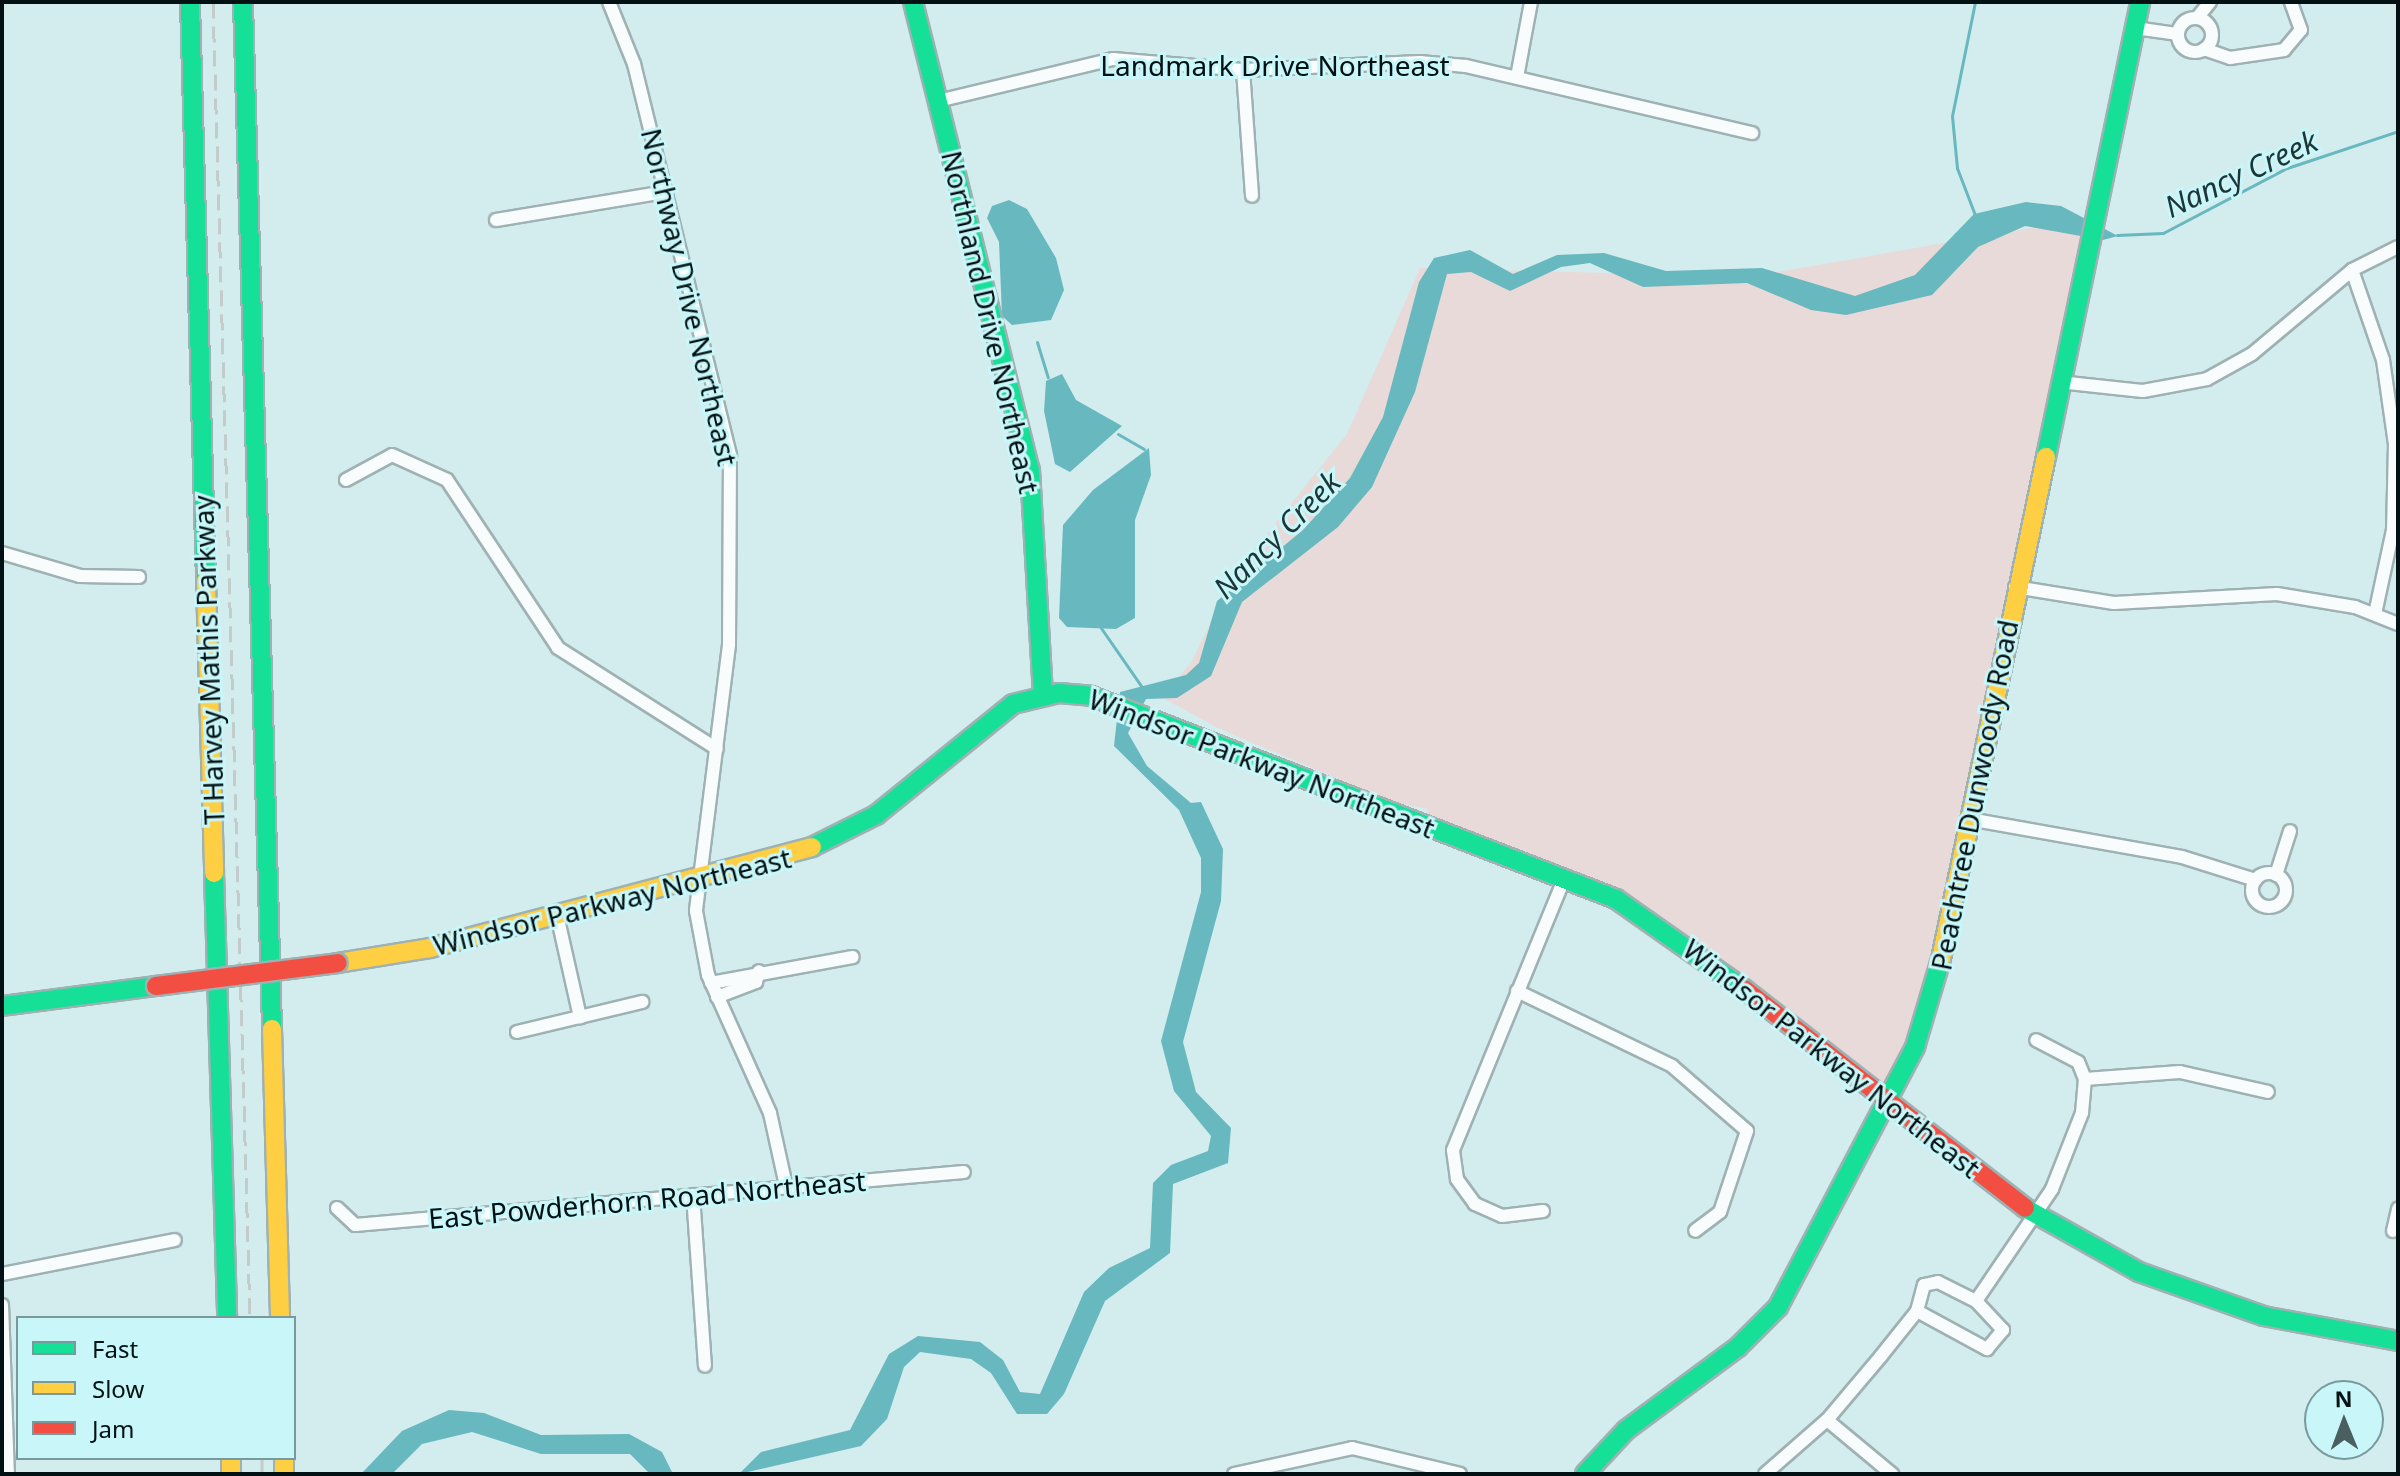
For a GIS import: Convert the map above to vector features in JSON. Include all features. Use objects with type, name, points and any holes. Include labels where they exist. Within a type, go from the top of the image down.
[{"type":"main road","name":"T Harvey Mathis Parkway","points":[[190,2],[227,1316]]},
{"type":"main road","name":"T Harvey Mathis Parkway","points":[[243,2],[280,1316]]},
{"type":"main road","name":"Northland Drive Northeast","points":[[913,2],[1030,470],[1043,694]]},
{"type":"main road","name":"Peachtree Dunwoody Road","points":[[1585,1474],[1626,1430],[1738,1347],[1778,1307],[1889,1106],[1936,986],[2015,587],[2140,2]]},
{"type":"main road","name":"Windsor Parkway Northeast","points":[[2,1006],[338,963],[697,884],[792,857],[858,827],[985,719],[1043,694],[1105,700],[1565,877],[1669,931],[1889,1106],[2035,1215],[2201,1298],[2398,1341]]},
{"type":"street","name":"Northway Drive Northeast","points":[[609,2],[634,64],[734,481],[717,749],[697,884],[711,983],[770,1113],[786,1186]]},
{"type":"street","points":[[1517,77],[1531,2]]},
{"type":"street","points":[[2135,28],[2177,34],[2197,18],[2210,2]]},
{"type":"street","points":[[2177,34],[2183,48],[2204,49],[2230,58],[2284,50],[2301,30],[2291,2]]},
{"type":"street","points":[[2197,18],[2212,32],[2204,49]]},
{"type":"street","name":"Landmark Drive Northeast","points":[[938,101],[1113,59],[1243,70],[1420,62],[1517,77],[1752,133]]},
{"type":"street","points":[[1243,70],[1252,196]]},
{"type":"street","points":[[496,220],[666,192]]},
{"type":"street","points":[[2059,382],[2143,391],[2207,379],[2252,354],[2352,270],[2398,247]]},
{"type":"street","points":[[2352,270],[2383,360],[2395,444],[2393,530],[2375,614]]},
{"type":"street","points":[[346,480],[392,455],[447,480],[558,648],[717,749]]},
{"type":"street","points":[[2,553],[80,576],[139,577]]},
{"type":"street","points":[[2015,587],[2114,603],[2277,594],[2375,614],[2398,624]]},
{"type":"street","points":[[1969,819],[2167,853],[2256,880],[2276,875]]},
{"type":"street","points":[[2276,875],[2290,831]]},
{"type":"street","points":[[2256,880],[2255,899],[2276,906],[2286,890],[2276,875]]},
{"type":"street","points":[[1543,1211],[1516,1217],[1489,1212],[1465,1193],[1453,1166],[1456,1135],[1565,877]]},
{"type":"street","points":[[557,915],[580,1017]]},
{"type":"street","points":[[711,983],[759,971],[853,957]]},
{"type":"street","points":[[717,997],[756,982],[759,971]]},
{"type":"street","points":[[1517,991],[1672,1066],[1747,1131],[1720,1212],[1695,1231]]},
{"type":"street","points":[[517,1032],[642,1002]]},
{"type":"street","points":[[1976,1301],[2035,1215],[2064,1165],[2085,1079],[2078,1062],[2036,1040]]},
{"type":"street","points":[[2085,1079],[2180,1072],[2268,1092]]},
{"type":"street","name":"East Powderhorn Road Northeast","points":[[337,1208],[355,1225],[964,1172]]},
{"type":"street","points":[[693,1195],[705,1366]]},
{"type":"street","points":[[2393,1231],[2398,1209]]},
{"type":"street","points":[[2,1274],[175,1240]]},
{"type":"street","points":[[1765,1474],[1827,1420],[1917,1311],[1918,1290],[1930,1283],[1976,1301],[2003,1330],[1987,1349],[1917,1311]]},
{"type":"street","points":[[2,1305],[8,1474]]},
{"type":"street","points":[[1827,1420],[1892,1474]]},
{"type":"street","points":[[1234,1474],[1352,1448],[1460,1474]]},
{"type":"shaded area","points":[[2093,217],[1934,1004],[1889,1116],[1750,1001],[1564,873],[1425,817],[1428,809],[1393,802],[1220,729],[1161,697],[1191,663],[1233,576],[1347,434],[1420,268],[1750,277]]},
{"type":"water","points":[[1009,200],[1027,209],[1056,258],[1064,290],[1051,320],[1012,325],[1002,316],[999,242],[987,218],[992,206]]},
{"type":"water","points":[[2026,202],[2061,206],[2118,236],[2103,240],[2025,226],[1978,247],[1932,295],[1846,315],[1811,310],[1747,283],[1643,287],[1590,263],[1561,267],[1510,291],[1471,272],[1447,274],[1415,392],[1372,487],[1338,527],[1242,602],[1211,676],[1177,698],[1146,699],[1128,733],[1147,766],[1191,803],[1201,802],[1223,849],[1221,901],[1183,1042],[1196,1092],[1231,1128],[1228,1163],[1173,1184],[1170,1253],[1105,1301],[1064,1394],[1047,1414],[1017,1414],[991,1373],[971,1359],[920,1352],[904,1367],[887,1419],[861,1446],[739,1474],[761,1452],[850,1430],[889,1354],[918,1336],[980,1342],[1003,1360],[1020,1392],[1040,1394],[1084,1292],[1109,1268],[1150,1248],[1153,1183],[1171,1165],[1208,1151],[1211,1136],[1174,1091],[1161,1041],[1201,892],[1201,858],[1179,810],[1114,746],[1120,692],[1186,675],[1199,663],[1217,601],[1303,530],[1350,478],[1383,417],[1419,282],[1434,258],[1470,250],[1513,274],[1557,255],[1604,253],[1666,271],[1762,268],[1855,296],[1915,275],[1974,214]]},
{"type":"water","points":[[1062,374],[1076,400],[1122,426],[1070,472],[1055,464],[1044,411],[1046,381]]},
{"type":"water","points":[[1149,448],[1151,475],[1135,520],[1135,618],[1116,629],[1067,627],[1059,618],[1063,525],[1093,490]]},
{"type":"water","points":[[449,1410],[484,1413],[541,1435],[629,1434],[662,1452],[673,1474],[650,1474],[630,1454],[541,1454],[472,1432],[422,1444],[392,1474],[361,1474],[402,1431]]},
{"type":"waterway","points":[[1975,2],[1952,116],[1957,168],[1975,215]]},
{"type":"waterway","name":"Nancy Creek","points":[[2117,235],[2163,233],[2287,168],[2398,131]]},
{"type":"waterway","points":[[1037,342],[1048,377]]},
{"type":"waterway","points":[[1118,434],[1144,449]]},
{"type":"waterway","points":[[1101,628],[1144,690]]},
{"type":"railway","points":[[213,2],[250,1316]]},
{"type":"railway","points":[[262,1460],[262,1474]]},
{"type":"traffic: fast","points":[[190,2],[206,581]]},
{"type":"traffic: fast","points":[[243,2],[272,1029]]},
{"type":"traffic: fast","points":[[913,2],[1030,470],[1043,694]]},
{"type":"traffic: fast","points":[[2046,457],[2140,2]]},
{"type":"traffic: fast","points":[[812,847],[876,815],[1013,704],[1059,693],[1091,696],[1616,899],[1744,989]]},
{"type":"traffic: fast","points":[[214,873],[227,1316]]},
{"type":"traffic: fast","points":[[1585,1474],[1626,1430],[1738,1347],[1778,1307],[1915,1047],[1941,959]]},
{"type":"traffic: fast","points":[[2,1006],[156,986]]},
{"type":"traffic: fast","points":[[2025,1208],[2139,1272],[2263,1316],[2398,1341]]},
{"type":"traffic: slow","points":[[1941,959],[2046,457]]},
{"type":"traffic: slow","points":[[206,581],[214,873]]},
{"type":"traffic: slow","points":[[338,963],[430,948],[812,847]]},
{"type":"traffic: slow","points":[[272,1029],[280,1316]]},
{"type":"traffic: slow","points":[[231,1460],[231,1474]]},
{"type":"traffic: slow","points":[[284,1460],[284,1474]]},
{"type":"traffic: jam","points":[[156,986],[338,963]]},
{"type":"traffic: jam","points":[[1744,989],[2025,1208]]}]
